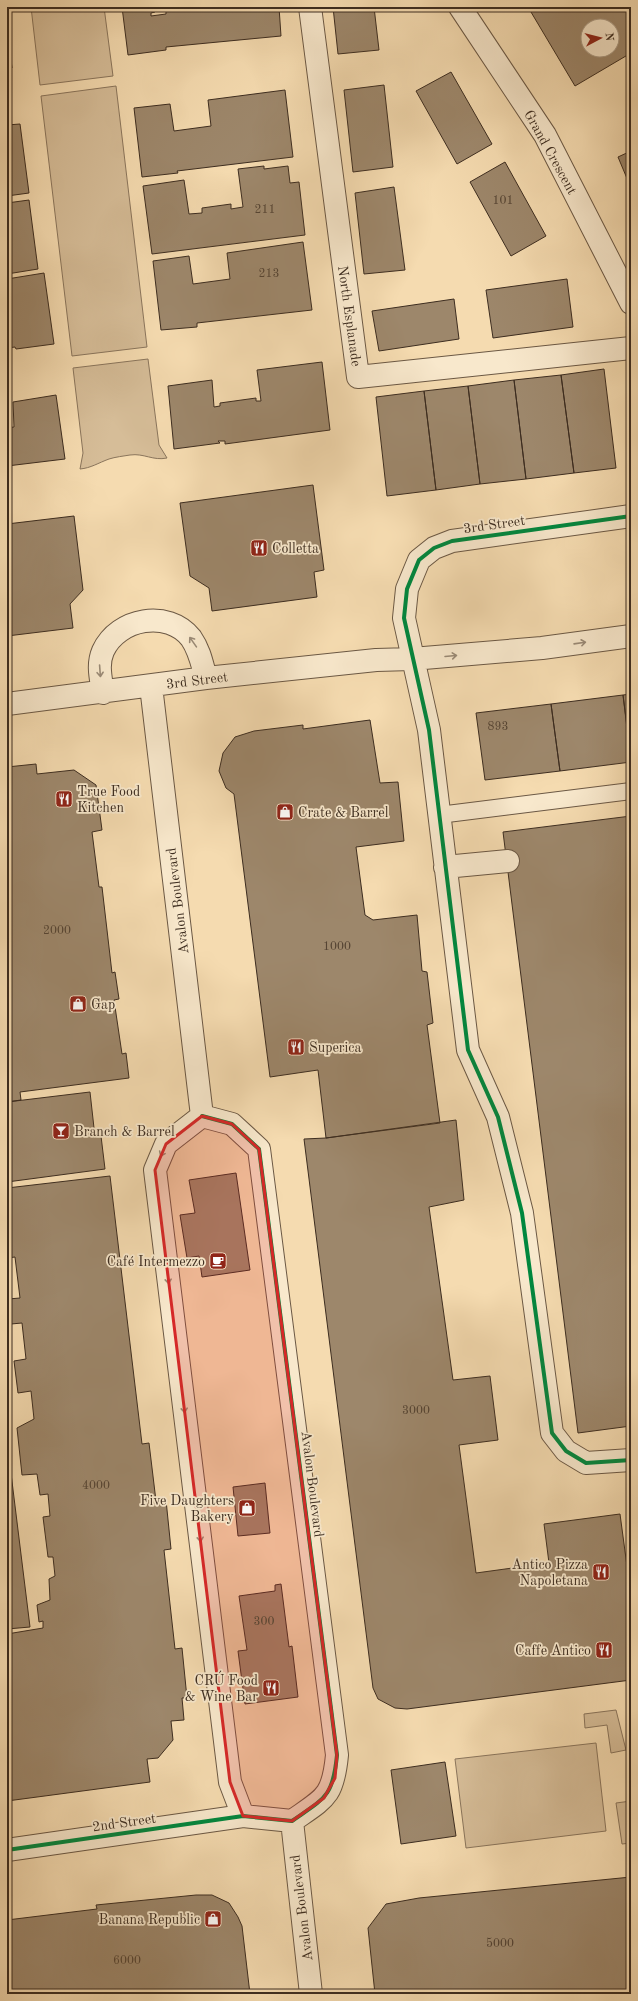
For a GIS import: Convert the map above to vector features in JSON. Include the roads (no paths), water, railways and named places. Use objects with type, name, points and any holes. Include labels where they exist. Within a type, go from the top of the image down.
[{"type":"street","name":"North Esplanade","points":[[310,7],[358,377],[631,348]]},
{"type":"street","name":"Grand Crescent","points":[[460,7],[544,136],[631,303]]},
{"type":"street","name":"3rd Street","points":[[412,659],[404,618],[407,589],[419,560],[434,548],[452,541],[631,516]]},
{"type":"street","points":[[103,693],[99,667],[104,650],[113,636],[127,626],[143,620],[160,620],[177,626],[190,637],[199,652],[206,678]]},
{"type":"street","name":"3rd Street","points":[[7,704],[103,693],[206,678],[376,660],[412,659],[542,648],[631,636]]},
{"type":"street","points":[[412,659],[429,730],[468,1050],[498,1117],[522,1213],[552,1433],[566,1451],[586,1463],[631,1460]]},
{"type":"street","name":"Avalon Boulevard","points":[[151,686],[202,1116],[232,1124],[259,1149],[337,1755],[335,1778],[324,1798],[292,1821],[311,1994]]},
{"type":"street","points":[[445,867],[508,861]]},
{"type":"street","points":[[202,1116],[166,1144],[155,1170],[230,1782],[243,1816],[292,1821]]},
{"type":"street","name":"2nd Street","points":[[7,1850],[243,1816]]},
{"type":"lane","points":[[439,815],[631,791]]},
{"type":"place","name":"Colletta","points":[[259,548]]},
{"type":"place","name":"True Food Kitchen","points":[[64,799]]},
{"type":"place","name":"Crate & Barrel","points":[[285,812]]},
{"type":"place","name":"Gap","points":[[78,1004]]},
{"type":"place","name":"Superica","points":[[296,1047]]},
{"type":"place","name":"Branch & Barrel","points":[[61,1131]]},
{"type":"place","name":"Café Intermezzo","points":[[218,1261]]},
{"type":"place","name":"Five Daughters Bakery","points":[[247,1508]]},
{"type":"place","name":"Antico Pizza Napoletana","points":[[601,1572]]},
{"type":"place","name":"Caffe Antico","points":[[604,1650]]},
{"type":"place","name":"CRÚ Food & Wine Bar","points":[[271,1688]]},
{"type":"place","name":"Banana Republic","points":[[213,1919]]}]
